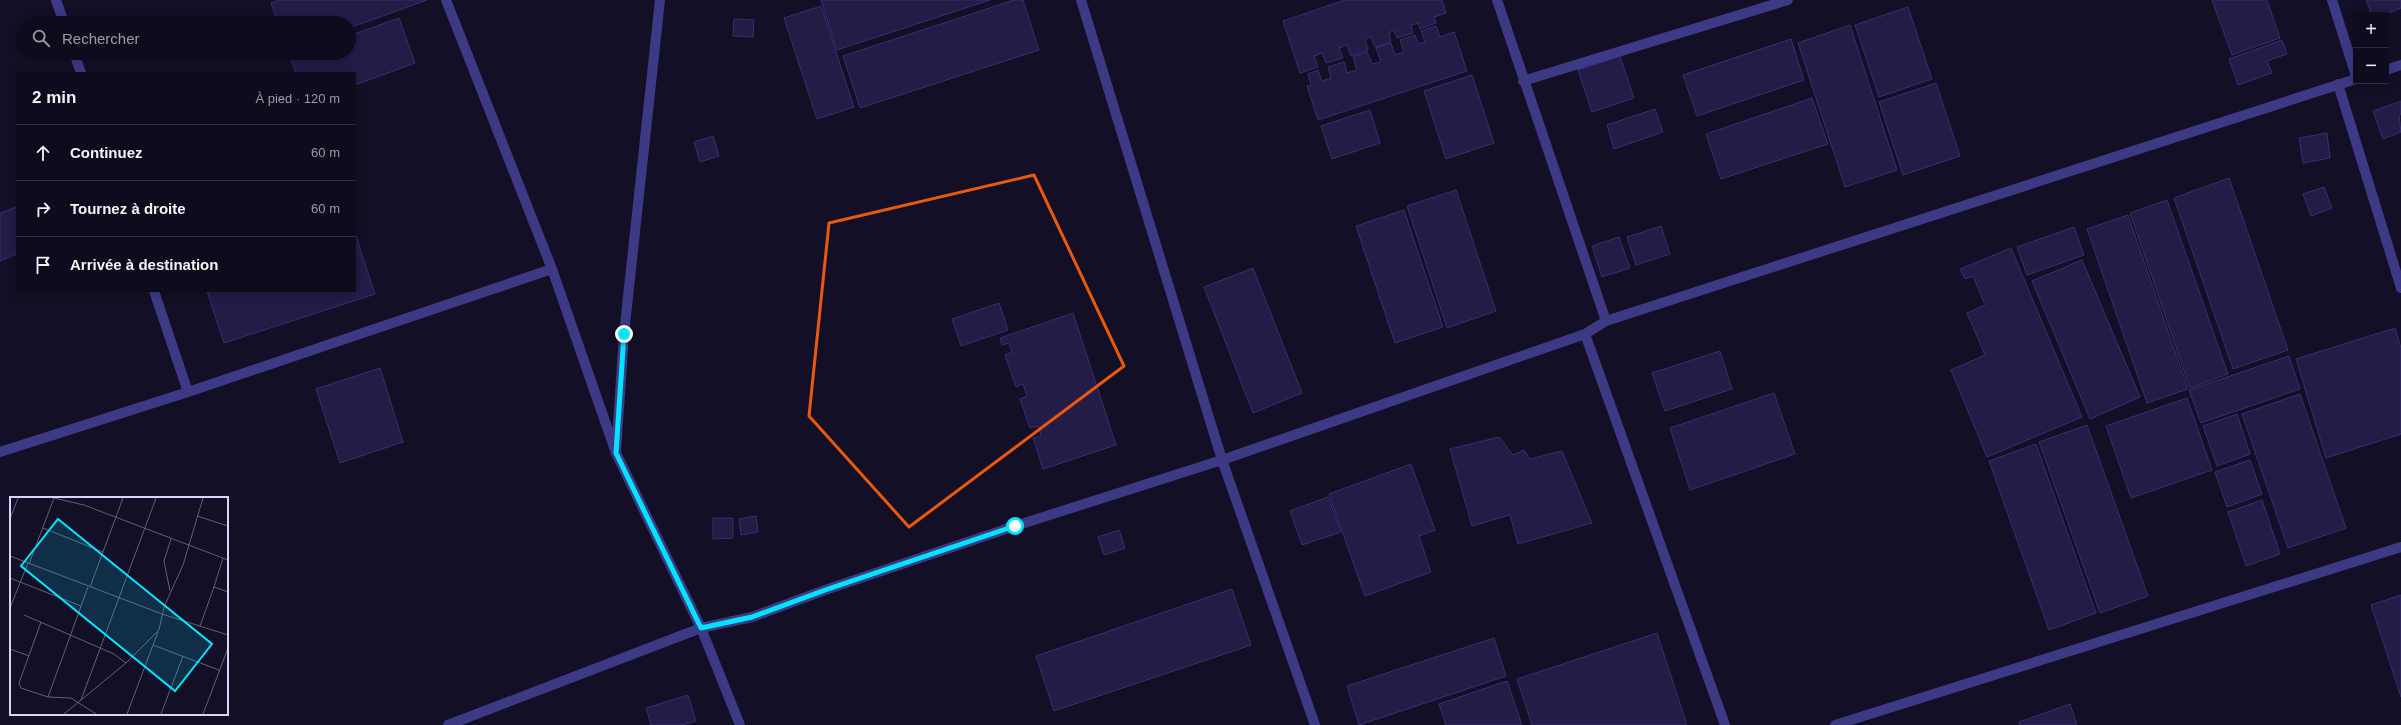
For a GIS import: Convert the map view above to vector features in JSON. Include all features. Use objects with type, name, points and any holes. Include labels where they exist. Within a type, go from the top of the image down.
[{"type":"street","points":[[56,0],[62,16]]},
{"type":"street","points":[[446,0],[552,269],[616,453],[701,628],[740,725]]},
{"type":"street","points":[[616,453],[624,334],[660,0]]},
{"type":"street","points":[[1081,0],[1222,460],[1315,725]]},
{"type":"street","points":[[1497,0],[1523,82],[1606,321]]},
{"type":"street","points":[[1523,82],[1788,0]]},
{"type":"street","points":[[2332,0],[2353,66]]},
{"type":"street","points":[[76,60],[81,72]]},
{"type":"street","points":[[2389,69],[2401,65]]},
{"type":"street","points":[[448,725],[701,628],[752,617],[828,589],[1007,529],[1222,460],[1585,334],[1606,321],[2353,80]]},
{"type":"street","points":[[2338,84],[2401,288]]},
{"type":"street","points":[[0,452],[188,392],[552,269]]},
{"type":"street","points":[[154,292],[188,392]]},
{"type":"street","points":[[1585,334],[1725,725]]},
{"type":"street","points":[[1835,725],[2401,547]]},
{"type":"highlighted area","points":[[1034,175],[1124,366],[909,527],[809,416],[829,223]]},
{"type":"building","points":[[279,0],[427,0],[356,25],[356,16],[276,16],[271,3]]},
{"type":"building","points":[[821,0],[990,0],[837,50]]},
{"type":"building","points":[[1014,0],[1023,0],[1039,50],[860,108],[843,56]]},
{"type":"building","points":[[1345,0],[1442,0],[1446,13],[1434,17],[1436,23],[1420,29],[1418,23],[1411,25],[1413,33],[1397,38],[1394,30],[1389,33],[1391,42],[1375,47],[1371,37],[1365,39],[1368,50],[1351,56],[1347,45],[1339,48],[1343,58],[1326,63],[1322,53],[1314,56],[1318,67],[1300,73],[1283,21]]},
{"type":"building","points":[[2212,0],[2267,0],[2280,38],[2232,55]]},
{"type":"building","points":[[2366,0],[2401,0],[2401,8],[2389,13],[2371,12]]},
{"type":"building","points":[[821,6],[854,107],[817,119],[784,18]]},
{"type":"building","points":[[1908,7],[1932,79],[1879,97],[1855,25]]},
{"type":"building","points":[[399,18],[415,63],[356,85],[356,72],[296,72],[291,60],[356,60],[356,33]]},
{"type":"building","points":[[734,19],[754,20],[753,37],[733,36]]},
{"type":"building","points":[[1850,25],[1897,170],[1845,187],[1798,43]]},
{"type":"building","points":[[1436,26],[1440,37],[1454,32],[1467,71],[1318,120],[1307,86],[1311,85],[1308,74],[1318,70],[1322,81],[1331,78],[1328,67],[1344,62],[1347,73],[1357,70],[1353,57],[1367,52],[1372,64],[1381,62],[1376,48],[1391,43],[1395,55],[1404,52],[1400,40],[1415,35],[1418,44],[1425,42],[1421,31]]},
{"type":"building","points":[[1791,39],[1804,80],[1697,116],[1683,75]]},
{"type":"building","points":[[2282,40],[2287,54],[2267,61],[2272,73],[2238,85],[2229,59]]},
{"type":"building","points":[[1620,56],[1634,98],[1592,112],[1578,70]]},
{"type":"building","points":[[1472,75],[1494,143],[1446,159],[1424,91]]},
{"type":"building","points":[[1936,83],[1960,156],[1903,175],[1879,102]]},
{"type":"building","points":[[1812,98],[1828,144],[1721,179],[1706,134]]},
{"type":"building","points":[[2401,101],[2401,114],[2399,115],[2401,132],[2383,139],[2373,111]]},
{"type":"building","points":[[1655,109],[1663,132],[1614,149],[1607,125]]},
{"type":"building","points":[[1370,110],[1380,143],[1332,159],[1321,126]]},
{"type":"building","points":[[2327,133],[2330,158],[2303,163],[2299,138]]},
{"type":"building","points":[[713,136],[719,156],[700,162],[694,142]]},
{"type":"building","points":[[2229,178],[2288,350],[2233,369],[2174,198]]},
{"type":"building","points":[[2324,187],[2332,208],[2311,216],[2303,194]]},
{"type":"building","points":[[1456,190],[1496,311],[1447,328],[1407,206]]},
{"type":"building","points":[[2167,200],[2228,374],[2190,388],[2130,213]]},
{"type":"building","points":[[16,207],[16,254],[0,261],[0,213]]},
{"type":"building","points":[[1404,210],[1443,327],[1395,343],[1356,226]]},
{"type":"building","points":[[2128,215],[2188,389],[2147,403],[2087,229]]},
{"type":"building","points":[[1661,226],[1670,254],[1636,265],[1627,237]]},
{"type":"building","points":[[2074,227],[2084,255],[2027,275],[2017,247]]},
{"type":"building","points":[[356,236],[375,294],[224,343],[207,292],[356,292]]},
{"type":"building","points":[[1619,237],[1630,268],[1602,277],[1592,246]]},
{"type":"building","points":[[2011,248],[2082,417],[1987,457],[1951,370],[1985,355],[1967,313],[1985,305],[1973,276],[1965,279],[1960,269]]},
{"type":"building","points":[[2082,260],[2140,397],[2090,419],[2032,281]]},
{"type":"building","points":[[1253,268],[1302,393],[1253,413],[1204,287]]},
{"type":"building","points":[[999,303],[1008,330],[961,346],[952,319]]},
{"type":"building","points":[[1073,313],[1116,445],[1043,469],[1033,438],[1041,436],[1038,426],[1030,428],[1020,399],[1027,396],[1023,384],[1016,387],[1005,355],[1012,352],[1009,343],[1002,345],[1000,338]]},
{"type":"building","points":[[2395,328],[2401,348],[2401,434],[2326,458],[2296,359]]},
{"type":"building","points":[[1720,351],[1732,389],[1665,411],[1652,373]]},
{"type":"building","points":[[2289,356],[2300,389],[2201,423],[2189,390]]},
{"type":"building","points":[[380,368],[403,442],[340,463],[316,389]]},
{"type":"building","points":[[1774,393],[1795,454],[1690,490],[1670,428]]},
{"type":"building","points":[[2300,394],[2346,528],[2288,548],[2242,414]]},
{"type":"building","points":[[2187,398],[2212,470],[2131,498],[2106,426]]},
{"type":"building","points":[[2237,414],[2250,454],[2217,466],[2203,426]]},
{"type":"building","points":[[2087,425],[2148,596],[2100,613],[2039,442]]},
{"type":"building","points":[[1499,437],[1513,455],[1524,450],[1530,459],[1562,451],[1592,523],[1518,544],[1510,515],[1472,526],[1450,449]]},
{"type":"building","points":[[2036,444],[2096,613],[2049,630],[1989,461]]},
{"type":"building","points":[[2250,460],[2262,494],[2227,507],[2215,472]]},
{"type":"building","points":[[1411,464],[1435,530],[1419,536],[1431,572],[1365,596],[1329,494]]},
{"type":"building","points":[[1328,497],[1341,532],[1302,545],[1290,511]]},
{"type":"building","points":[[2262,500],[2280,554],[2246,566],[2228,512]]},
{"type":"building","points":[[756,516],[758,532],[741,535],[739,519]]},
{"type":"building","points":[[713,518],[733,518],[733,538],[713,539]]},
{"type":"building","points":[[1119,530],[1125,548],[1104,555],[1098,537]]},
{"type":"building","points":[[1232,589],[1251,645],[1054,711],[1036,656]]},
{"type":"building","points":[[2401,595],[2401,697],[2371,605]]},
{"type":"building","points":[[1657,633],[1687,725],[1532,725],[1517,679]]},
{"type":"building","points":[[1494,638],[1506,676],[1359,725],[1347,686]]},
{"type":"building","points":[[1507,681],[1522,725],[1446,725],[1439,704]]},
{"type":"building","points":[[688,695],[696,721],[682,725],[651,725],[646,708]]},
{"type":"building","points":[[2070,704],[2077,725],[2020,725],[2019,722]]},
{"type":"route","points":[[624,334],[616,453],[701,628],[752,617],[828,589],[1015,526]]}]
